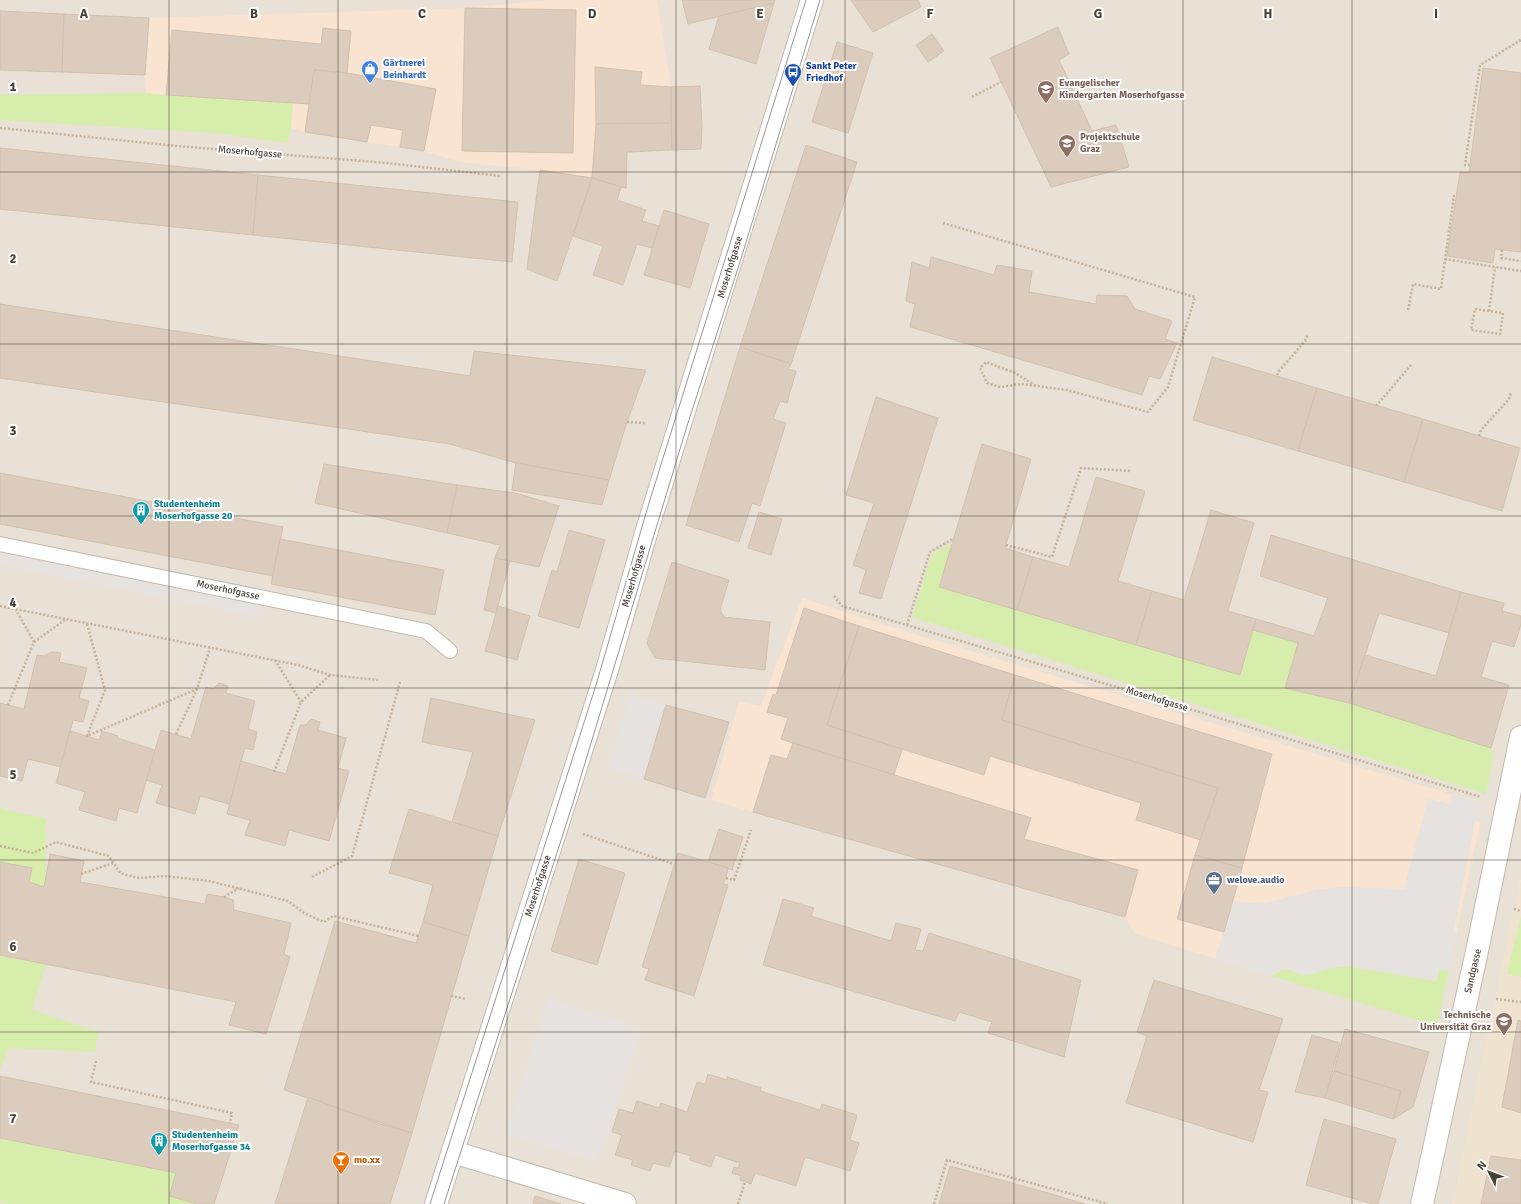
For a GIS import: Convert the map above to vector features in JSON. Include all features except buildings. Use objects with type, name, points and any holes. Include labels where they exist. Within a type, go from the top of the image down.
[{"type":"street","name":"Moserhofgasse","points":[[436,1204],[607,670],[647,530],[812,0]]},
{"type":"street","name":"Sandgasse","points":[[1422,1204],[1477,951],[1521,736]]},
{"type":"street","points":[[453,1152],[624,1204]]},
{"type":"lane","name":"Moserhofgasse","points":[[0,544],[426,631],[450,651]]},
{"type":"path","points":[[1470,165],[1465,165],[1480,65],[1521,40]]},
{"type":"path","points":[[972,97],[1001,82]]},
{"type":"path","name":"Moserhofgasse","points":[[0,128],[185,146],[387,163],[500,176]]},
{"type":"path","points":[[1408,310],[1413,284],[1441,288],[1454,195]]},
{"type":"path","points":[[943,223],[1196,297],[1168,387],[1148,412],[1067,390],[1036,386],[1022,384],[1000,387],[987,383],[980,368],[986,362],[1015,373],[1036,386]]},
{"type":"path","points":[[1502,250],[1501,258],[1521,260]]},
{"type":"path","points":[[1445,259],[1521,271]]},
{"type":"path","points":[[1489,311],[1496,267]]},
{"type":"path","points":[[1475,308],[1489,311],[1503,313],[1500,334],[1471,330],[1475,308]]},
{"type":"path","points":[[1277,375],[1305,341],[1308,334]]},
{"type":"path","points":[[1376,406],[1411,365]]},
{"type":"path","points":[[1479,436],[1481,430],[1509,399],[1511,393]]},
{"type":"path","points":[[627,422],[645,423]]},
{"type":"path","points":[[1006,545],[1052,557],[1081,468],[1131,471]]},
{"type":"path","points":[[907,625],[930,552],[953,539]]},
{"type":"path","name":"Moserhofgasse","points":[[834,596],[842,606],[1484,798]]},
{"type":"path","points":[[0,606],[275,660],[298,665],[330,675],[378,680]]},
{"type":"path","points":[[16,610],[34,642]]},
{"type":"path","points":[[8,705],[34,642],[66,619]]},
{"type":"path","points":[[87,624],[105,690],[87,736],[197,689]]},
{"type":"path","points":[[176,734],[197,689],[210,648]]},
{"type":"path","points":[[275,660],[301,702]]},
{"type":"path","points":[[274,772],[301,702],[330,675]]},
{"type":"path","points":[[312,877],[352,856],[400,682]]},
{"type":"path","points":[[726,878],[734,880],[751,830]]},
{"type":"path","points":[[583,834],[674,864]]},
{"type":"path","points":[[0,846],[33,853],[56,842],[108,856],[120,873],[139,878],[172,876],[210,880],[288,901],[304,913],[324,922],[333,916],[419,936]]},
{"type":"path","points":[[81,874],[113,863]]},
{"type":"path","points":[[224,897],[239,888]]},
{"type":"path","points":[[451,996],[466,999]]},
{"type":"path","points":[[96,1061],[91,1082],[232,1113],[230,1122]]},
{"type":"path","points":[[934,1204],[947,1160],[1108,1204]]},
{"type":"path","points":[[738,1204],[746,1182]]},
{"type":"shaded area","points":[[0,0],[1521,0],[1521,879],[1453,1204],[0,1204]]},
{"type":"shaded area","name":"Gärtnerei Beinhardt","points":[[550,0],[657,0],[671,87],[671,123],[596,124],[592,178],[540,170],[459,162],[424,151],[305,132],[291,128],[292,103],[146,93],[145,75],[149,18],[465,8]]},
{"type":"shaded area","points":[[0,551],[261,604],[258,617],[0,565]]},
{"type":"shaded area","points":[[802,598],[901,630],[1484,804],[1437,1026],[1135,934],[1125,917],[711,800],[739,702],[761,706]]},
{"type":"shaded area","points":[[630,694],[666,705],[644,779],[608,768]]},
{"type":"shaded area","points":[[1452,795],[1484,804],[1480,822],[1475,821],[1454,931],[1457,932],[1449,971],[1439,969],[1436,981],[1347,966],[1335,967],[1308,975],[1302,975],[1292,970],[1284,969],[1271,976],[1215,959],[1233,901],[1263,904],[1315,890],[1341,887],[1404,889],[1428,799],[1451,804]]},
{"type":"shaded area","name":"Technische Universität Graz","points":[[1521,879],[1521,1204],[1453,1204],[1504,954]]},
{"type":"shaded area","points":[[548,998],[642,1029],[596,1163],[505,1134]]},
{"type":"green space","points":[[146,93],[293,103],[291,128],[287,143],[213,133],[0,120],[0,95]]},
{"type":"green space","points":[[952,544],[1017,610],[1239,675],[1253,630],[1298,643],[1349,703],[1491,748],[1494,754],[1486,794],[912,617],[932,554]]},
{"type":"green space","points":[[0,808],[46,819],[45,968],[32,1010],[98,1032],[95,1052],[8,1048],[0,1070]]},
{"type":"green space","points":[[1521,916],[1521,977],[1507,974]]},
{"type":"green space","points":[[1347,966],[1436,981],[1439,969],[1449,971],[1437,1026],[1271,976],[1284,969],[1292,970],[1302,975],[1308,975],[1335,967]]},
{"type":"green space","points":[[0,1138],[176,1173],[197,1204],[8,1204],[0,1202]]},
{"type":"tram line","points":[[430,1204],[596,685],[649,503],[806,0]]},
{"type":"tram line","points":[[444,1204],[572,806],[687,426],[740,262],[820,0]]},
{"type":"place","name":"Gärtnerei Beinhardt","points":[[370,84]]},
{"type":"place","name":"Sankt Peter Friedhof","points":[[793,87]]},
{"type":"place","name":"Evangelischer Kindergarten Moserhofgasse","points":[[1046,104]]},
{"type":"place","name":"Projektschule Graz","points":[[1067,158]]},
{"type":"place","name":"Studentenheim Moserhofgasse 20","points":[[141,525]]},
{"type":"place","name":"welove.audio","points":[[1214,895]]},
{"type":"place","name":"Technische Universität Graz","points":[[1504,1036]]},
{"type":"place","name":"Studentenheim Moserhofgasse 34","points":[[159,1156]]},
{"type":"place","name":"mo.xx","points":[[341,1175]]}]
